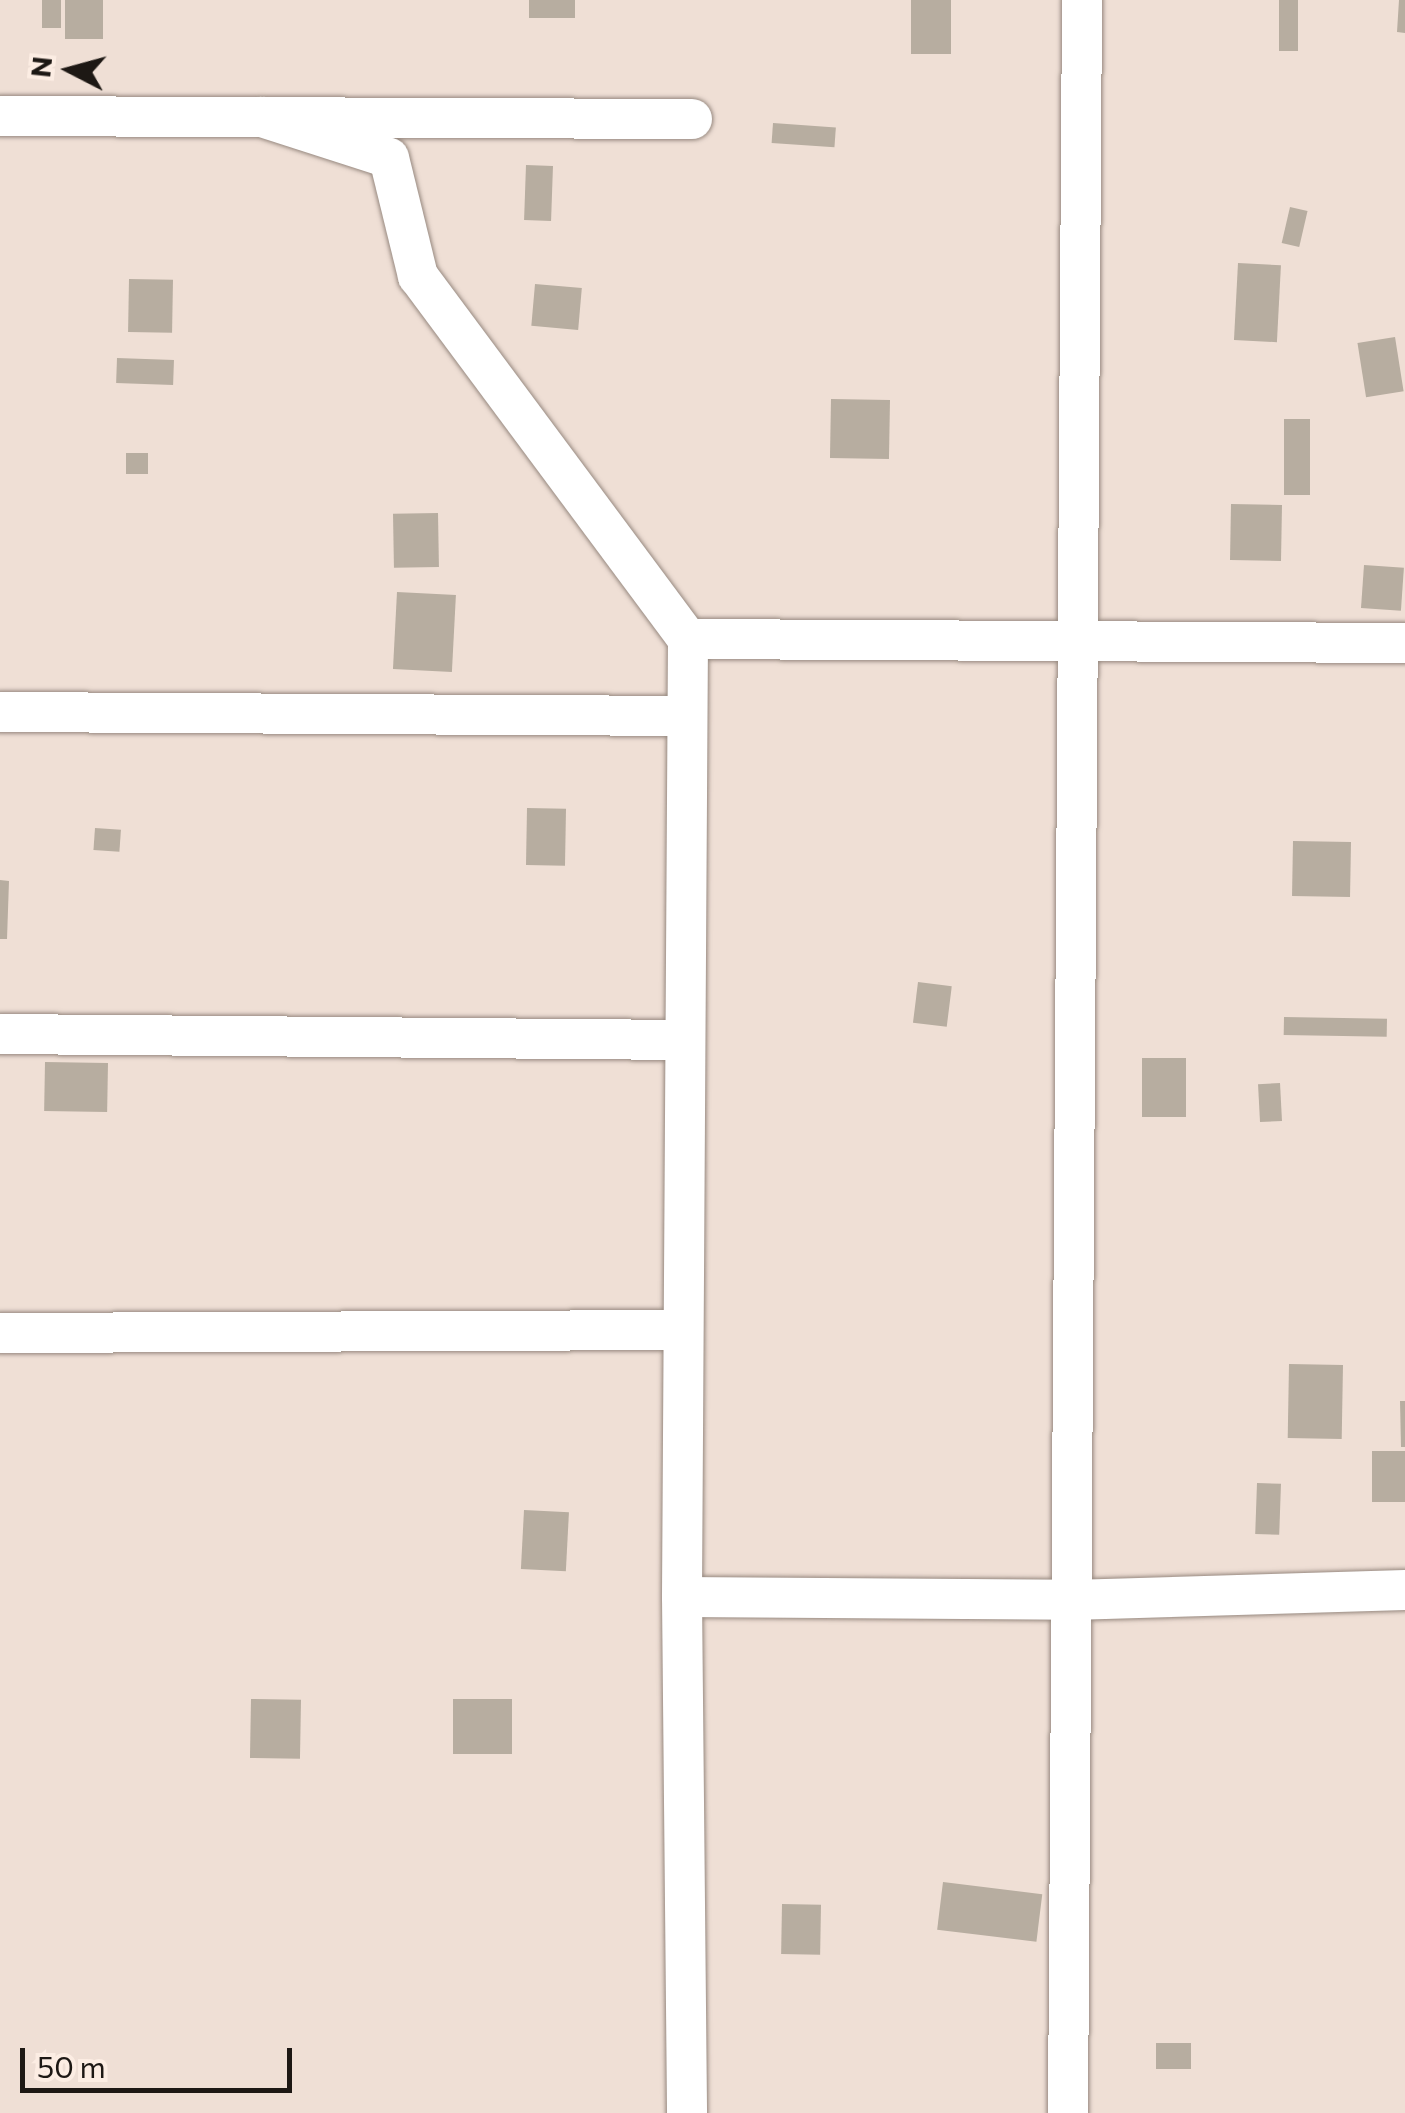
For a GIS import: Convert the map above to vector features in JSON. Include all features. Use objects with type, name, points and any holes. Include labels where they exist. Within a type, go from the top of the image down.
[{"type":"street","points":[[1068,2113],[1082,0]]},
{"type":"street","points":[[0,116],[692,119]]},
{"type":"street","points":[[262,117],[390,158],[418,276],[688,639],[682,1597],[686,2113]]},
{"type":"street","points":[[688,639],[1405,643]]},
{"type":"street","points":[[0,712],[688,716]]},
{"type":"street","points":[[0,1034],[686,1040]]},
{"type":"street","points":[[0,1333],[683,1330]]},
{"type":"street","points":[[682,1597],[1071,1600],[1405,1590]]},
{"type":"building","points":[[42,0],[61,0],[61,28],[42,28]]},
{"type":"building","points":[[65,0],[103,0],[103,39],[65,39]]},
{"type":"building","points":[[529,0],[575,0],[575,18],[529,18]]},
{"type":"building","points":[[911,0],[951,0],[951,54],[911,54]]},
{"type":"building","points":[[1279,0],[1298,0],[1298,51],[1279,51]]},
{"type":"building","points":[[1399,0],[1405,0],[1405,33],[1397,32]]},
{"type":"building","points":[[773,123],[836,127],[834,147],[772,143]]},
{"type":"building","points":[[526,165],[553,166],[551,221],[524,220]]},
{"type":"building","points":[[1290,207],[1308,211],[1299,247],[1282,243]]},
{"type":"building","points":[[1238,263],[1281,265],[1277,342],[1234,340]]},
{"type":"building","points":[[129,279],[173,280],[172,333],[128,332]]},
{"type":"building","points":[[535,284],[582,288],[578,330],[531,326]]},
{"type":"building","points":[[1395,337],[1404,391],[1366,397],[1357,343]]},
{"type":"building","points":[[117,358],[174,360],[173,385],[116,383]]},
{"type":"building","points":[[831,399],[890,400],[889,459],[830,458]]},
{"type":"building","points":[[1284,419],[1310,419],[1310,495],[1284,495]]},
{"type":"building","points":[[126,453],[148,453],[148,474],[126,474]]},
{"type":"building","points":[[1231,504],[1282,505],[1281,561],[1230,560]]},
{"type":"building","points":[[438,513],[439,567],[394,568],[393,514]]},
{"type":"building","points":[[1364,565],[1404,568],[1401,611],[1361,608]]},
{"type":"building","points":[[397,592],[456,595],[452,672],[393,669]]},
{"type":"building","points":[[527,808],[566,809],[565,866],[526,865]]},
{"type":"building","points":[[95,828],[121,830],[119,852],[93,850]]},
{"type":"building","points":[[1293,841],[1351,842],[1350,897],[1292,896]]},
{"type":"building","points":[[0,880],[9,881],[7,939],[0,939]]},
{"type":"building","points":[[918,982],[952,986],[947,1027],[913,1023]]},
{"type":"building","points":[[1284,1017],[1387,1019],[1387,1037],[1284,1035]]},
{"type":"building","points":[[1142,1058],[1186,1058],[1186,1117],[1142,1117]]},
{"type":"building","points":[[45,1062],[108,1063],[107,1112],[44,1111]]},
{"type":"building","points":[[1280,1083],[1282,1121],[1260,1122],[1258,1084]]},
{"type":"building","points":[[1289,1364],[1343,1365],[1342,1439],[1288,1438]]},
{"type":"building","points":[[1400,1401],[1405,1401],[1405,1447],[1401,1447]]},
{"type":"building","points":[[1372,1451],[1405,1451],[1405,1502],[1372,1502]]},
{"type":"building","points":[[1257,1483],[1281,1484],[1279,1535],[1255,1534]]},
{"type":"building","points":[[524,1510],[569,1512],[566,1571],[521,1569]]},
{"type":"building","points":[[251,1699],[301,1700],[300,1759],[250,1758]]},
{"type":"building","points":[[453,1699],[512,1699],[512,1754],[453,1754]]},
{"type":"building","points":[[943,1882],[1042,1894],[1036,1942],[937,1930]]},
{"type":"building","points":[[782,1904],[821,1905],[820,1955],[781,1954]]},
{"type":"building","points":[[1156,2043],[1191,2043],[1191,2069],[1156,2069]]}]
